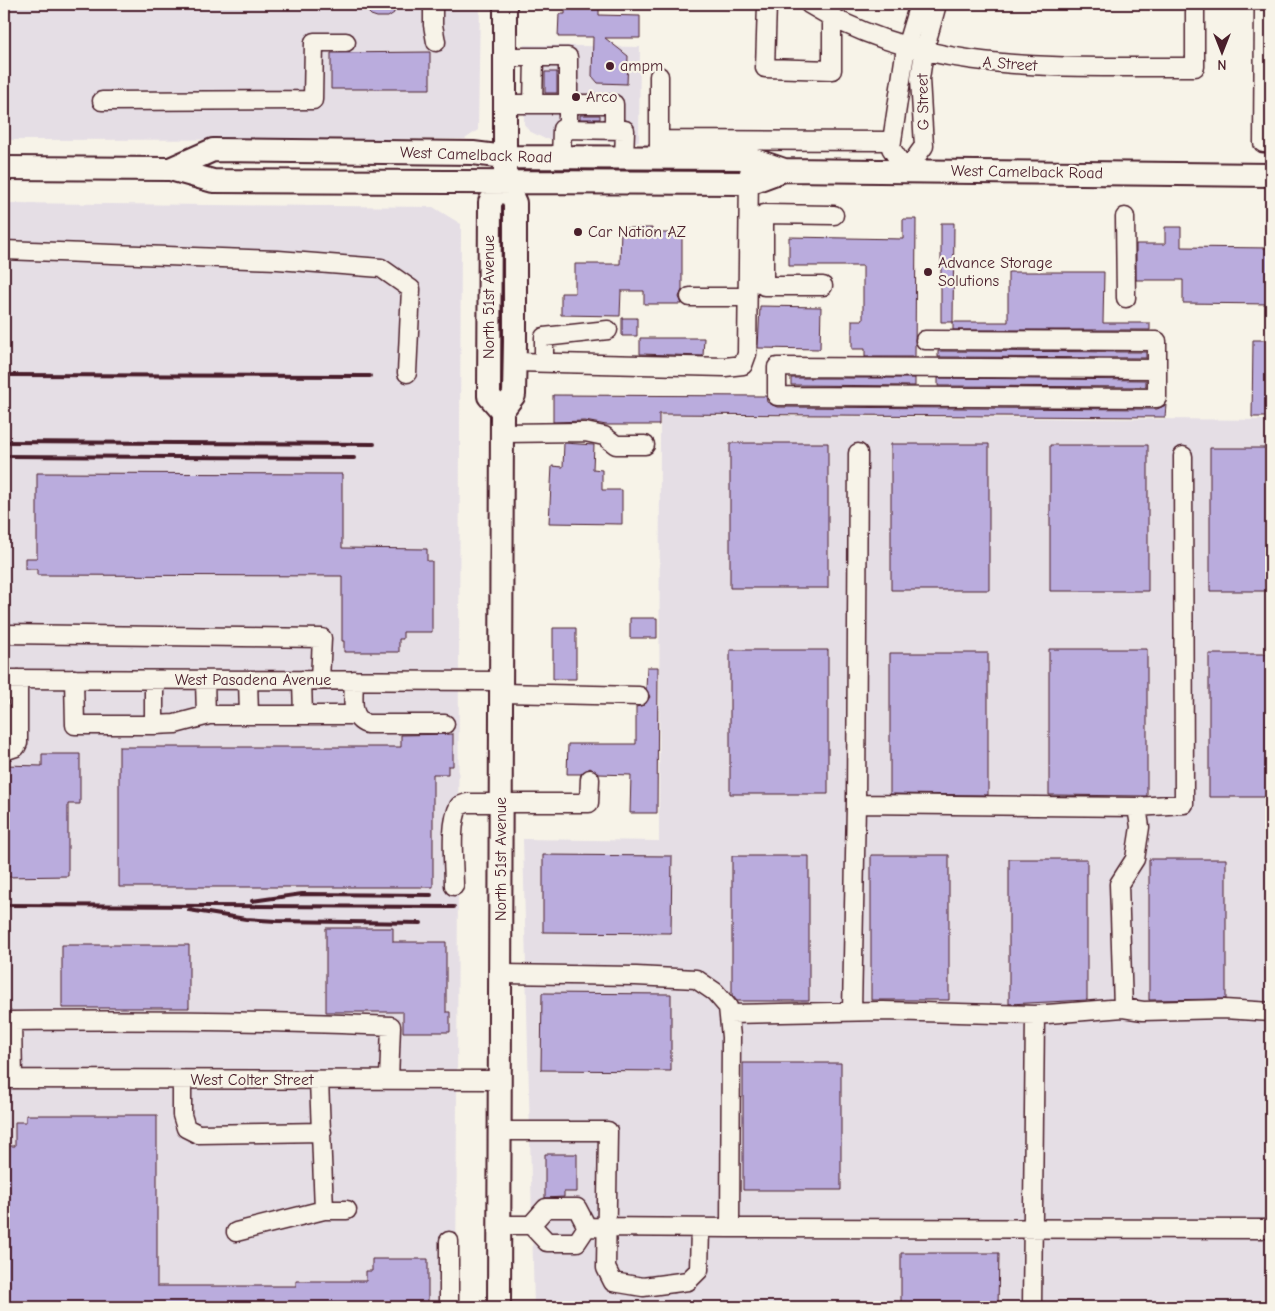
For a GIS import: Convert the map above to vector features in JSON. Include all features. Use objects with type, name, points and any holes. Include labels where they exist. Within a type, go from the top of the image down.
[{"type":"main road","name":"North 51st Avenue","points":[[499,1307],[502,422],[514,395],[515,362],[514,203],[505,182],[505,4]]},
{"type":"main road","name":"West Camelback Road","points":[[170,169],[213,150],[473,153],[505,157],[624,158],[659,149],[748,158],[784,170],[1271,175]]},
{"type":"main road","name":"West Camelback Road","points":[[4,168],[170,169],[213,182],[749,183],[784,170]]},
{"type":"main road","name":"North 51st Avenue","points":[[502,422],[489,396],[489,271],[490,202],[505,182]]},
{"type":"street","points":[[433,4],[433,25],[436,42]]},
{"type":"street","points":[[767,4],[765,68],[832,70],[832,17]]},
{"type":"street","name":"A Street","points":[[809,4],[878,38],[906,47],[970,61],[1006,65],[1195,66],[1195,4]]},
{"type":"street","name":"G Street","points":[[892,141],[906,47],[918,4]]},
{"type":"street","name":"G Street","points":[[906,171],[924,146],[920,79],[924,51],[937,4]]},
{"type":"street","points":[[1264,4],[1267,143]]},
{"type":"street","points":[[102,101],[314,100],[314,42],[346,42]]},
{"type":"street","points":[[505,57],[568,57],[568,129]]},
{"type":"street","points":[[533,104],[534,57]]},
{"type":"street","points":[[659,76],[659,149],[892,141],[891,148],[906,171]]},
{"type":"street","points":[[505,104],[614,104],[614,130]]},
{"type":"street","points":[[561,158],[562,129],[625,130],[624,158]]},
{"type":"street","points":[[515,362],[736,367],[742,365],[747,354],[748,158]]},
{"type":"street","points":[[823,286],[764,286],[764,214],[834,215]]},
{"type":"street","points":[[1125,217],[1126,298]]},
{"type":"street","points":[[4,250],[278,260],[381,268],[411,289],[407,373]]},
{"type":"street","points":[[690,297],[747,297]]},
{"type":"street","points":[[544,363],[544,337],[608,330]]},
{"type":"street","points":[[925,340],[1157,341],[1157,369],[1157,398],[776,396],[777,367],[1157,369]]},
{"type":"street","points":[[502,422],[604,436],[616,445],[644,445]]},
{"type":"street","points":[[852,1011],[856,804],[858,453]]},
{"type":"street","points":[[856,804],[1138,807],[1184,804],[1183,456]]},
{"type":"street","points":[[4,634],[322,638],[320,680]]},
{"type":"street","points":[[4,751],[16,747],[18,742],[11,679]]},
{"type":"street","name":"West Pasadena Avenue","points":[[11,679],[354,680],[639,696]]},
{"type":"street","points":[[74,679],[75,725],[175,724],[206,716],[356,715]]},
{"type":"street","points":[[154,680],[154,725]]},
{"type":"street","points":[[205,680],[206,716]]},
{"type":"street","points":[[248,680],[249,715]]},
{"type":"street","points":[[302,680],[303,715]]},
{"type":"street","points":[[354,680],[356,715],[360,722],[367,724],[445,724]]},
{"type":"street","points":[[454,886],[454,831],[457,809],[462,804],[589,803],[590,779]]},
{"type":"street","points":[[1123,1008],[1119,884],[1135,859],[1140,827],[1138,807]]},
{"type":"street","points":[[501,974],[696,979],[715,992],[728,1007],[731,1037],[730,1228]]},
{"type":"street","points":[[729,1014],[852,1011],[1035,1016],[1123,1008],[1143,1011],[1224,1010],[1271,1012]]},
{"type":"street","points":[[1032,1307],[1035,1016]]},
{"type":"street","points":[[9,1080],[12,1020],[284,1020],[391,1026],[389,1080]]},
{"type":"street","name":"West Colter Street","points":[[9,1080],[500,1080]]},
{"type":"street","points":[[182,1080],[184,1122],[186,1128],[198,1134],[322,1132]]},
{"type":"street","points":[[320,1080],[324,1210]]},
{"type":"street","points":[[500,1131],[608,1131],[606,1268],[613,1282],[625,1286],[643,1287],[688,1281],[699,1270],[700,1228]]},
{"type":"street","points":[[530,1225],[546,1208],[577,1208],[588,1227]]},
{"type":"street","points":[[236,1232],[324,1210],[347,1210]]},
{"type":"street","points":[[500,1225],[530,1225],[547,1242],[577,1242],[588,1227]]},
{"type":"street","points":[[588,1227],[1271,1229]]},
{"type":"street","points":[[449,1241],[449,1307]]},
{"type":"shaded area","points":[[4,4],[480,4],[478,130],[465,139],[4,140]]},
{"type":"shaded area","points":[[524,45],[640,47],[639,142],[545,139],[529,131],[524,124]]},
{"type":"shaded area","points":[[4,203],[433,207],[461,224],[456,1307],[4,1307]]},
{"type":"shaded area","points":[[660,415],[1271,420],[1271,1307],[534,1307],[523,839],[659,841]]},
{"type":"building","points":[[360,4],[394,4],[394,13],[388,17],[377,17],[371,15]]},
{"type":"building","points":[[565,4],[599,4],[599,15],[640,16],[640,38],[605,38],[628,56],[627,84],[598,83],[592,76],[593,37],[558,37],[559,14],[565,14]]},
{"type":"building","points":[[430,52],[430,89],[331,89],[331,53]]},
{"type":"building","points":[[545,72],[557,72],[557,93],[545,93]]},
{"type":"building","points":[[580,115],[600,115],[600,119],[580,119]]},
{"type":"building","points":[[903,219],[916,219],[915,357],[865,357],[865,349],[852,349],[852,320],[863,320],[863,266],[789,266],[789,237],[903,239]]},
{"type":"building","points":[[941,223],[954,223],[953,322],[941,322]]},
{"type":"building","points":[[1165,227],[1181,227],[1181,247],[1271,248],[1271,304],[1183,303],[1183,280],[1136,280],[1136,244],[1165,244]]},
{"type":"building","points":[[621,228],[652,228],[652,233],[682,233],[682,290],[679,297],[682,304],[644,304],[644,291],[621,291],[620,316],[561,315],[561,293],[575,293],[575,264],[620,264]]},
{"type":"building","points":[[1008,272],[1104,272],[1103,323],[1150,323],[1150,330],[953,330],[953,322],[1008,322]]},
{"type":"building","points":[[760,306],[821,307],[820,349],[758,348]]},
{"type":"building","points":[[622,318],[637,318],[637,336],[622,336]]},
{"type":"building","points":[[640,338],[704,338],[703,356],[640,354]]},
{"type":"building","points":[[1253,340],[1271,340],[1271,417],[1252,417]]},
{"type":"building","points":[[938,351],[1146,352],[1146,358],[938,357]]},
{"type":"building","points":[[791,378],[915,378],[915,386],[791,385]]},
{"type":"building","points":[[938,378],[1146,380],[1146,387],[938,386]]},
{"type":"building","points":[[553,395],[766,396],[767,402],[777,407],[1157,409],[1166,405],[1165,417],[659,414],[659,425],[606,425],[585,421],[553,422]]},
{"type":"building","points":[[564,443],[594,445],[593,469],[602,470],[602,490],[622,490],[622,524],[549,523],[552,466],[563,467]]},
{"type":"building","points":[[730,443],[828,443],[828,588],[730,588]]},
{"type":"building","points":[[891,444],[989,444],[989,590],[891,590]]},
{"type":"building","points":[[1050,445],[1148,445],[1148,591],[1050,591]]},
{"type":"building","points":[[1210,448],[1271,448],[1271,591],[1210,591]]},
{"type":"building","points":[[37,473],[342,474],[342,548],[427,549],[427,561],[432,561],[432,632],[403,632],[403,639],[399,639],[399,652],[344,652],[344,641],[342,641],[342,576],[37,575],[37,569],[25,569],[25,558],[37,558]]},
{"type":"building","points":[[630,618],[657,618],[657,638],[630,638]]},
{"type":"building","points":[[553,628],[576,628],[576,679],[553,679]]},
{"type":"building","points":[[1049,649],[1147,649],[1147,796],[1049,795]]},
{"type":"building","points":[[730,650],[828,650],[828,794],[730,794]]},
{"type":"building","points":[[890,653],[988,653],[988,795],[890,794]]},
{"type":"building","points":[[1209,654],[1271,654],[1271,797],[1209,797]]},
{"type":"building","points":[[647,667],[658,667],[657,813],[630,813],[631,775],[599,774],[590,768],[581,774],[567,774],[568,744],[636,744],[636,707],[644,705],[650,697],[646,689]]},
{"type":"building","points":[[453,734],[453,766],[448,766],[448,774],[433,774],[433,887],[119,887],[119,747],[401,747],[401,735]]},
{"type":"building","points":[[42,754],[80,754],[80,804],[68,804],[68,876],[4,877],[4,765],[42,766]]},
{"type":"building","points":[[543,855],[672,856],[671,933],[543,932]]},
{"type":"building","points":[[871,855],[949,855],[949,1000],[871,1000]]},
{"type":"building","points":[[732,856],[809,856],[809,1001],[737,1001],[732,995]]},
{"type":"building","points":[[1009,859],[1087,859],[1087,1000],[1009,1004]]},
{"type":"building","points":[[1149,859],[1226,859],[1226,999],[1149,1000]]},
{"type":"building","points":[[326,928],[393,928],[393,942],[446,942],[446,1012],[450,1012],[450,1032],[403,1032],[403,1012],[326,1012]]},
{"type":"building","points":[[62,945],[189,945],[189,1008],[62,1008]]},
{"type":"building","points":[[542,993],[671,994],[671,1071],[541,1070]]},
{"type":"building","points":[[743,1063],[841,1063],[841,1190],[743,1190]]},
{"type":"building","points":[[26,1115],[157,1115],[157,1286],[296,1286],[296,1281],[366,1281],[366,1271],[372,1271],[372,1259],[428,1259],[428,1307],[4,1307],[4,1146],[15,1146],[15,1122],[26,1122]]},
{"type":"building","points":[[545,1154],[577,1154],[577,1192],[564,1192],[564,1197],[545,1198]]},
{"type":"building","points":[[901,1253],[999,1253],[998,1307],[901,1307]]},
{"type":"railway","points":[[4,375],[370,376]]},
{"type":"railway","points":[[4,442],[374,444]]},
{"type":"railway","points":[[4,456],[354,458]]},
{"type":"railway","points":[[252,901],[302,894],[431,895]]},
{"type":"railway","points":[[4,905],[454,907]]},
{"type":"railway","points":[[189,910],[246,919],[276,921],[421,923]]},
{"type":"place","name":"ampm","points":[[610,66]]},
{"type":"place","name":"Arco","points":[[576,97]]},
{"type":"place","name":"Car Nation AZ","points":[[578,232]]},
{"type":"place","name":"Advance Storage Solutions","points":[[928,272]]}]
